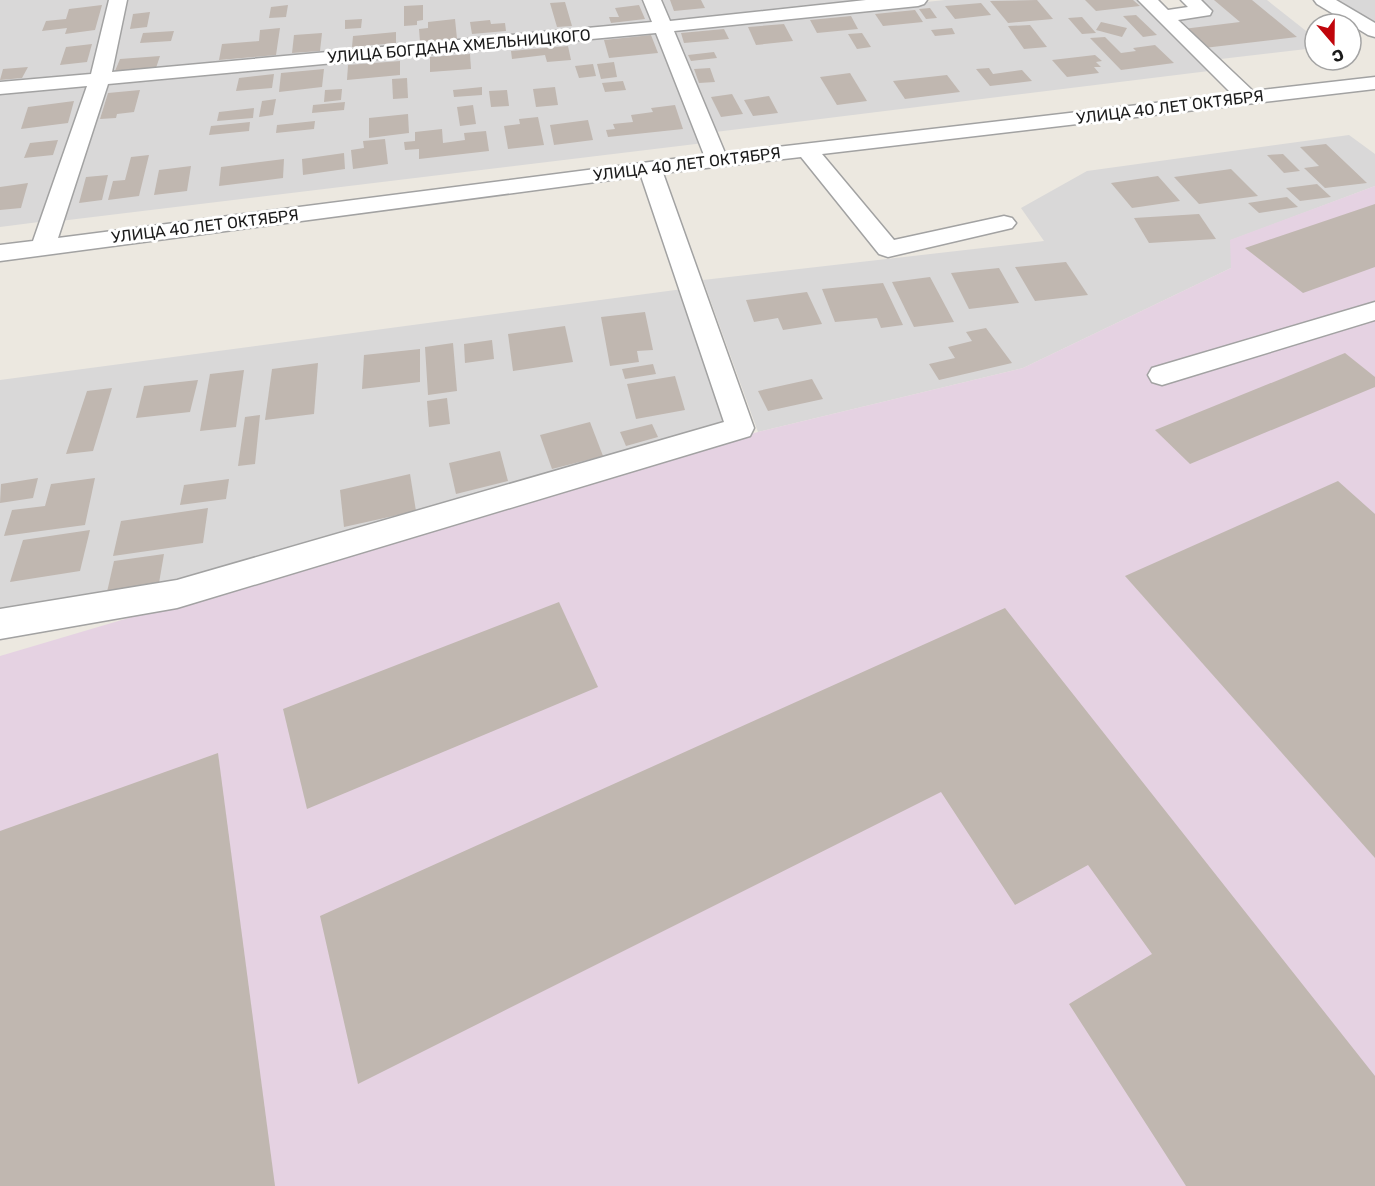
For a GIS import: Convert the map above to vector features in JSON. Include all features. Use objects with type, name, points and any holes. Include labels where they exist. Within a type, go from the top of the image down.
[{"type":"street","points":[[44,247],[100,79],[118,0]]},
{"type":"street","points":[[652,0],[717,160]]},
{"type":"street","name":"УЛИЦА БОГДАНА ХМЕЛЬНИЦКОГО","points":[[0,88],[663,27],[918,0]]},
{"type":"street","points":[[1147,0],[1248,98]]},
{"type":"street","points":[[1164,16],[1203,11],[1190,0]]},
{"type":"street","points":[[1323,0],[1375,32]]},
{"type":"street","name":"УЛИЦА 40 ЛЕТ ОКТЯБРЯ","points":[[0,253],[650,168],[1375,83]]},
{"type":"street","points":[[807,150],[888,249],[1005,223]]},
{"type":"street","points":[[0,624],[177,594],[740,428],[650,168]]},
{"type":"street","points":[[1162,375],[1375,311]]},
{"type":"shaded area","points":[[0,0],[109,0],[92,73],[0,81]]},
{"type":"shaded area","points":[[124,0],[647,0],[657,24],[107,75]]},
{"type":"shaded area","points":[[660,0],[875,0],[668,21]]},
{"type":"shaded area","points":[[945,0],[1141,0],[1217,70],[715,132],[671,29]]},
{"type":"shaded area","points":[[1198,0],[1267,0],[1303,28],[1303,49],[1212,60],[1169,18],[1212,13]]},
{"type":"shaded area","points":[[1335,0],[1375,0],[1375,24],[1363,17],[1363,12],[1355,12]]},
{"type":"shaded area","points":[[658,30],[704,143],[60,221],[105,80]]},
{"type":"shaded area","points":[[88,85],[39,222],[0,227],[0,93]]},
{"type":"shaded area","points":[[1349,135],[1375,154],[1375,186],[1231,240],[1231,268],[1023,368],[758,432],[703,280],[1044,241],[1021,208],[1087,171]]},
{"type":"shaded area","points":[[1375,186],[1375,1186],[0,1186],[0,656],[758,432],[1023,368],[1231,268],[1230,240]]},
{"type":"shaded area","points":[[683,289],[730,425],[177,587],[0,617],[0,380]]},
{"type":"building","points":[[670,0],[701,0],[705,8],[674,11]]},
{"type":"building","points":[[1037,0],[1053,19],[1008,23],[990,1]]},
{"type":"building","points":[[1085,0],[1133,0],[1140,6],[1096,11]]},
{"type":"building","points":[[1214,0],[1252,0],[1297,37],[1204,48],[1183,29],[1240,22]]},
{"type":"building","points":[[565,2],[572,26],[557,27],[550,3]]},
{"type":"building","points":[[981,3],[991,15],[955,19],[945,6]]},
{"type":"building","points":[[102,5],[95,30],[65,34],[67,28],[42,31],[46,21],[66,19],[69,9]]},
{"type":"building","points":[[288,5],[286,17],[269,18],[271,7]]},
{"type":"building","points":[[423,5],[423,20],[417,21],[417,25],[404,26],[404,6]]},
{"type":"building","points":[[639,5],[645,19],[611,23],[609,17],[619,17],[615,8]]},
{"type":"building","points":[[930,8],[937,18],[926,19],[919,9]]},
{"type":"building","points":[[915,10],[923,22],[883,26],[875,14]]},
{"type":"building","points":[[150,12],[147,27],[130,29],[133,14]]},
{"type":"building","points":[[1136,15],[1157,35],[1143,37],[1123,16]]},
{"type":"building","points":[[851,16],[858,29],[817,33],[810,20]]},
{"type":"building","points":[[1082,17],[1096,33],[1082,34],[1068,18]]},
{"type":"building","points":[[362,19],[361,28],[345,29],[345,20]]},
{"type":"building","points":[[455,19],[457,39],[420,42],[419,29],[428,28],[428,22]]},
{"type":"building","points":[[490,20],[491,24],[505,23],[506,31],[472,34],[470,22]]},
{"type":"building","points":[[1101,22],[1127,28],[1122,37],[1096,30]]},
{"type":"building","points":[[784,24],[793,41],[756,45],[748,27]]},
{"type":"building","points":[[1030,25],[1047,47],[1024,49],[1008,26]]},
{"type":"building","points":[[280,28],[276,55],[219,60],[222,44],[259,41],[260,30]]},
{"type":"building","points":[[952,28],[955,34],[935,36],[931,30]]},
{"type":"building","points":[[724,29],[729,39],[684,43],[681,33]]},
{"type":"building","points":[[174,31],[171,41],[140,43],[143,33]]},
{"type":"building","points":[[396,32],[396,43],[352,47],[353,36]]},
{"type":"building","points":[[322,33],[320,51],[292,53],[294,35]]},
{"type":"building","points":[[862,33],[871,47],[857,49],[848,34]]},
{"type":"building","points":[[651,35],[658,53],[609,58],[604,40]]},
{"type":"building","points":[[1105,37],[1121,53],[1136,51],[1133,48],[1155,45],[1174,63],[1121,70],[1090,38]]},
{"type":"building","points":[[92,44],[87,62],[60,65],[66,47]]},
{"type":"building","points":[[568,46],[571,60],[547,62],[545,55],[512,59],[511,51]]},
{"type":"building","points":[[714,52],[717,58],[691,61],[688,55]]},
{"type":"building","points":[[470,54],[471,69],[430,72],[430,57]]},
{"type":"building","points":[[1095,55],[1102,61],[1096,62],[1101,67],[1094,67],[1099,73],[1067,77],[1052,60]]},
{"type":"building","points":[[160,56],[156,68],[115,71],[120,59]]},
{"type":"building","points":[[400,61],[400,75],[347,80],[348,65]]},
{"type":"building","points":[[614,62],[617,77],[601,79],[597,64]]},
{"type":"building","points":[[593,64],[596,76],[579,78],[575,66]]},
{"type":"building","points":[[28,67],[22,78],[0,80],[3,69]]},
{"type":"building","points":[[710,68],[715,82],[699,83],[694,69]]},
{"type":"building","points":[[989,68],[993,74],[1022,70],[1032,81],[990,86],[976,69]]},
{"type":"building","points":[[324,69],[322,87],[279,92],[281,73]]},
{"type":"building","points":[[850,73],[867,101],[837,105],[820,77]]},
{"type":"building","points":[[274,74],[272,88],[236,91],[239,78]]},
{"type":"building","points":[[947,75],[960,92],[905,99],[893,81]]},
{"type":"building","points":[[407,78],[408,98],[393,99],[392,79]]},
{"type":"building","points":[[623,81],[626,90],[605,92],[602,83]]},
{"type":"building","points":[[482,87],[482,95],[454,97],[453,90]]},
{"type":"building","points":[[555,87],[558,105],[536,107],[533,89]]},
{"type":"building","points":[[342,89],[341,100],[324,102],[325,90]]},
{"type":"building","points":[[140,90],[134,112],[117,114],[116,118],[100,119],[108,93]]},
{"type":"building","points":[[507,90],[509,106],[491,107],[489,91]]},
{"type":"building","points":[[732,94],[743,114],[721,117],[711,97]]},
{"type":"building","points":[[769,96],[778,113],[753,116],[744,100]]},
{"type":"building","points":[[276,99],[273,115],[259,117],[262,101]]},
{"type":"building","points":[[74,101],[68,123],[21,129],[28,107]]},
{"type":"building","points":[[345,102],[344,110],[312,113],[313,105]]},
{"type":"building","points":[[473,105],[476,124],[460,126],[457,107]]},
{"type":"building","points":[[675,105],[683,129],[608,137],[606,130],[615,129],[613,124],[633,122],[631,115],[653,112],[651,108]]},
{"type":"building","points":[[254,108],[253,118],[217,121],[219,112]]},
{"type":"building","points":[[408,114],[409,133],[369,138],[369,118]]},
{"type":"building","points":[[538,117],[544,145],[508,149],[504,126],[520,124],[519,119]]},
{"type":"building","points":[[588,120],[593,140],[554,145],[550,125]]},
{"type":"building","points":[[315,121],[314,129],[276,133],[277,125]]},
{"type":"building","points":[[250,122],[249,131],[209,135],[211,126]]},
{"type":"building","points":[[442,129],[443,143],[465,140],[464,133],[486,131],[489,151],[419,159],[419,149],[405,150],[404,142],[415,141],[415,132]]},
{"type":"building","points":[[385,139],[388,164],[353,169],[351,150],[364,148],[363,141]]},
{"type":"building","points":[[58,140],[53,155],[24,158],[30,143]]},
{"type":"building","points":[[1326,144],[1367,183],[1325,188],[1304,168],[1319,166],[1300,147]]},
{"type":"building","points":[[344,153],[345,169],[303,175],[302,159]]},
{"type":"building","points":[[1283,154],[1300,171],[1284,173],[1267,155]]},
{"type":"building","points":[[149,155],[139,196],[108,200],[113,181],[125,180],[131,157]]},
{"type":"building","points":[[284,159],[283,178],[219,186],[221,167]]},
{"type":"building","points":[[191,166],[187,191],[154,195],[159,170]]},
{"type":"building","points":[[1231,169],[1258,196],[1199,204],[1174,177]]},
{"type":"building","points":[[108,175],[102,200],[79,203],[86,177]]},
{"type":"building","points":[[1158,176],[1180,201],[1132,208],[1111,183]]},
{"type":"building","points":[[28,183],[21,208],[0,210],[0,187]]},
{"type":"building","points":[[1317,184],[1331,197],[1300,201],[1286,188]]},
{"type":"building","points":[[1287,197],[1298,207],[1259,213],[1248,203]]},
{"type":"building","points":[[1375,204],[1375,267],[1303,293],[1245,248]]},
{"type":"building","points":[[1199,214],[1216,239],[1149,243],[1134,218]]},
{"type":"building","points":[[1066,262],[1088,295],[1035,301],[1015,267]]},
{"type":"building","points":[[999,268],[1019,303],[969,309],[951,273]]},
{"type":"building","points":[[930,277],[954,322],[914,327],[892,282]]},
{"type":"building","points":[[883,283],[903,325],[881,328],[877,318],[835,322],[822,289]]},
{"type":"building","points":[[807,292],[822,324],[783,330],[778,318],[754,322],[746,300]]},
{"type":"building","points":[[645,312],[653,350],[637,351],[639,362],[610,366],[601,317]]},
{"type":"building","points":[[565,326],[573,362],[513,371],[508,334]]},
{"type":"building","points":[[986,328],[1012,363],[939,380],[929,364],[955,358],[948,347],[972,341],[966,332]]},
{"type":"building","points":[[492,340],[494,359],[465,363],[464,344]]},
{"type":"building","points":[[453,343],[457,391],[428,395],[425,347]]},
{"type":"building","points":[[420,349],[420,382],[362,389],[364,355]]},
{"type":"building","points":[[1345,353],[1375,377],[1375,387],[1190,464],[1155,430]]},
{"type":"building","points":[[318,363],[314,414],[265,420],[272,369]]},
{"type":"building","points":[[653,364],[656,374],[625,379],[622,369]]},
{"type":"building","points":[[244,370],[236,427],[200,431],[210,374]]},
{"type":"building","points":[[675,376],[685,410],[636,419],[627,384]]},
{"type":"building","points":[[812,379],[823,399],[768,411],[758,391]]},
{"type":"building","points":[[198,380],[190,412],[136,418],[144,386]]},
{"type":"building","points":[[112,388],[93,451],[66,454],[87,391]]},
{"type":"building","points":[[447,398],[450,424],[429,427],[427,401]]},
{"type":"building","points":[[260,415],[255,464],[238,466],[245,417]]},
{"type":"building","points":[[590,422],[603,456],[552,469],[540,435]]},
{"type":"building","points":[[652,424],[658,437],[626,446],[620,432]]},
{"type":"building","points":[[500,451],[508,481],[456,494],[449,463]]},
{"type":"building","points":[[410,474],[416,511],[344,527],[340,490]]},
{"type":"building","points":[[38,478],[33,498],[0,503],[1,484]]},
{"type":"building","points":[[95,478],[85,525],[4,536],[12,510],[45,506],[51,484]]},
{"type":"building","points":[[229,479],[226,499],[180,505],[184,485]]},
{"type":"building","points":[[1338,481],[1375,514],[1375,858],[1125,576]]},
{"type":"building","points":[[208,508],[203,543],[113,556],[121,521]]},
{"type":"building","points":[[90,530],[80,571],[10,582],[23,540]]},
{"type":"building","points":[[164,554],[159,583],[107,592],[114,561]]},
{"type":"building","points":[[559,602],[598,687],[307,809],[283,709]]},
{"type":"building","points":[[1005,608],[1375,1076],[1375,1186],[1186,1186],[1069,1004],[1152,954],[1088,865],[1015,905],[941,792],[358,1084],[320,916]]},
{"type":"building","points":[[218,753],[275,1186],[0,1186],[0,831]]}]
